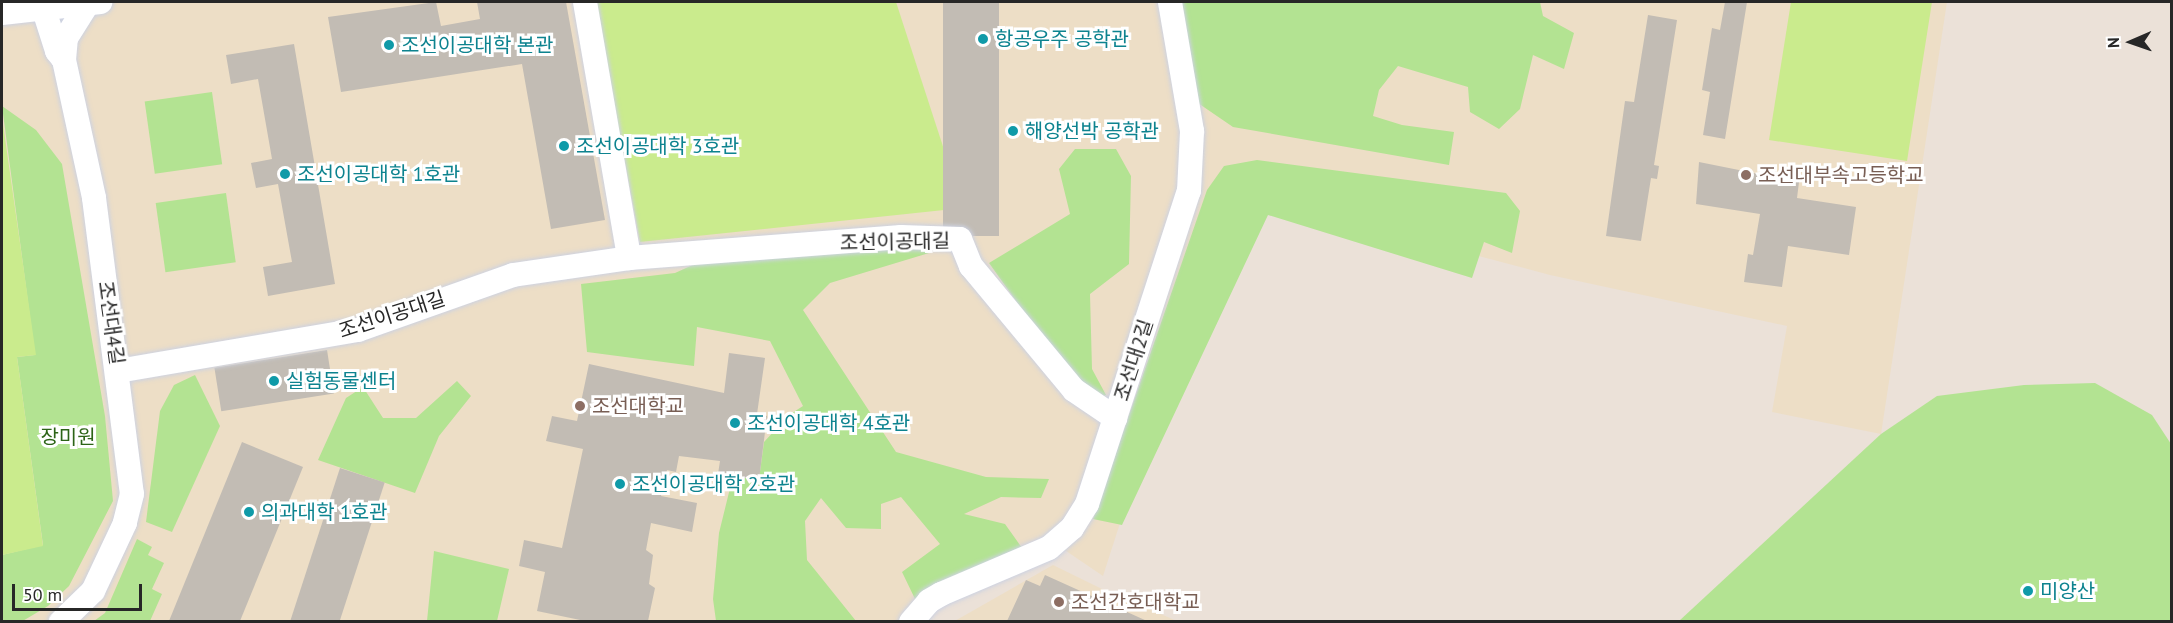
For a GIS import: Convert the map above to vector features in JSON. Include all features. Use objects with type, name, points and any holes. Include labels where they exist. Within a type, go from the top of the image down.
[{"type":"street","points":[[2,13],[44,10],[94,2]]},
{"type":"street","points":[[64,60],[66,38],[94,2]]},
{"type":"street","points":[[585,2],[629,258]]},
{"type":"street","name":"조선대2길","points":[[911,621],[941,594],[1032,558],[1072,528],[1087,504],[1190,191],[1192,131],[1170,2]]},
{"type":"street","name":"조선대4길","points":[[44,10],[57,51],[64,60],[94,198],[132,494],[125,524],[93,591],[61,621]]},
{"type":"street","name":"조선이공대길","points":[[118,371],[358,330],[507,276],[629,258],[901,237],[960,240],[971,266],[1074,390],[1115,418]]},
{"type":"shaded area","name":"조선대학교","points":[[2,2],[1947,2],[1881,434],[1772,412],[1787,326],[1550,275],[1249,195],[1223,203],[1103,576],[1044,536],[905,609],[901,622],[2,621]]},
{"type":"shaded area","name":"조선간호대학교","points":[[1053,565],[1100,588],[1177,621],[953,622]]},
{"type":"green space","points":[[595,2],[896,2],[963,208],[640,242]]},
{"type":"green space","points":[[1177,2],[1540,2],[1543,16],[1574,33],[1564,69],[1533,55],[1520,109],[1499,129],[1470,112],[1468,87],[1398,66],[1379,90],[1373,116],[1402,125],[1454,132],[1449,165],[1233,127],[1195,101]]},
{"type":"green space","points":[[1791,2],[1932,2],[1907,161],[1769,140]]},
{"type":"green space","points":[[212,92],[222,164],[155,174],[145,101]]},
{"type":"green space","name":"장미원","points":[[2,106],[36,130],[62,164],[105,416],[113,501],[69,586],[48,606],[21,622],[2,621],[2,555],[43,545],[17,357],[35,355]]},
{"type":"green space","points":[[2,117],[36,355],[17,357],[43,546],[2,555]]},
{"type":"green space","points":[[1075,149],[1116,149],[1131,176],[1129,264],[1090,294],[1092,369],[1106,395],[1094,399],[1066,371],[989,263],[1070,214],[1059,169]]},
{"type":"green space","points":[[1257,160],[1506,193],[1520,211],[1512,253],[1484,242],[1472,278],[1268,215],[1122,525],[1093,519],[1207,190],[1224,166]]},
{"type":"green space","points":[[226,193],[236,262],[165,272],[156,203]]},
{"type":"green space","points":[[919,248],[929,253],[830,283],[803,310],[896,452],[986,477],[1049,479],[1041,498],[1001,497],[964,514],[1005,524],[1022,548],[917,603],[902,572],[940,544],[901,497],[881,504],[881,529],[846,528],[821,498],[805,521],[807,560],[856,621],[716,621],[713,599],[719,533],[733,476],[759,479],[764,442],[789,415],[803,406],[770,341],[697,327],[694,366],[587,352],[581,284],[675,273],[708,258]]},
{"type":"green space","points":[[195,375],[220,426],[172,532],[146,522],[160,411],[174,385]]},
{"type":"green space","points":[[457,381],[471,396],[439,436],[415,493],[318,460],[346,398],[363,387],[383,418],[416,418]]},
{"type":"green space","points":[[2095,383],[2152,415],[2171,444],[2171,621],[1679,621],[1881,434],[1937,396],[2024,385]]},
{"type":"green space","points":[[137,539],[152,547],[148,555],[164,563],[152,589],[162,594],[150,621],[94,621],[105,613]]},
{"type":"green space","points":[[434,551],[509,569],[497,621],[427,621]]},
{"type":"building","name":"조선이공대학 3호관","points":[[436,2],[441,26],[480,19],[477,2],[566,2],[605,220],[551,229],[522,64],[341,92],[328,17]]},
{"type":"building","points":[[943,2],[999,2],[999,236],[943,236]]},
{"type":"building","points":[[1725,2],[1747,2],[1725,139],[1703,135],[1710,92],[1702,90],[1712,28],[1720,30]]},
{"type":"building","points":[[1648,15],[1677,20],[1654,165],[1659,166],[1657,179],[1651,178],[1641,241],[1606,236],[1625,101],[1634,102]]},
{"type":"building","name":"조선이공대학 1호관","points":[[294,44],[335,284],[268,296],[263,267],[292,262],[278,184],[256,188],[251,163],[272,159],[258,79],[231,84],[226,55]]},
{"type":"building","points":[[1699,162],[1799,182],[1797,198],[1856,207],[1849,255],[1788,246],[1782,287],[1744,282],[1748,254],[1753,255],[1760,214],[1696,204]]},
{"type":"building","name":"실험동물센터","points":[[327,350],[334,393],[221,411],[214,368]]},
{"type":"building","name":"조선이공대학 2호관","points":[[729,353],[765,358],[757,414],[767,416],[759,480],[718,474],[720,461],[679,456],[676,472],[667,470],[661,496],[697,503],[692,532],[651,523],[646,550],[653,555],[649,584],[655,588],[648,621],[585,621],[537,611],[545,572],[519,566],[524,540],[562,548],[583,449],[546,441],[552,416],[577,421],[589,364],[724,393]]},
{"type":"building","name":"의과대학 1호관","points":[[242,442],[303,467],[240,621],[169,621]]},
{"type":"building","points":[[340,468],[385,483],[339,622],[290,621]]},
{"type":"building","points":[[1045,575],[1147,621],[1007,621],[1026,580],[1040,586]]},
{"type":"place","name":"항공우주 공학관","points":[[983,39]]},
{"type":"place","name":"조선이공대학 본관","points":[[389,45]]},
{"type":"place","name":"해양선박 공학관","points":[[1013,131]]},
{"type":"place","name":"조선이공대학 3호관","points":[[564,146]]},
{"type":"place","name":"조선이공대학 1호관","points":[[285,174]]},
{"type":"place","name":"조선대부속고등학교","points":[[1746,175]]},
{"type":"place","name":"실험동물센터","points":[[274,381]]},
{"type":"place","name":"조선대학교","points":[[580,406]]},
{"type":"place","name":"조선이공대학 4호관","points":[[735,423]]},
{"type":"place","name":"조선이공대학 2호관","points":[[620,484]]},
{"type":"place","name":"의과대학 1호관","points":[[249,512]]},
{"type":"place","name":"미양산","points":[[2028,591]]},
{"type":"place","name":"조선간호대학교","points":[[1059,602]]}]
